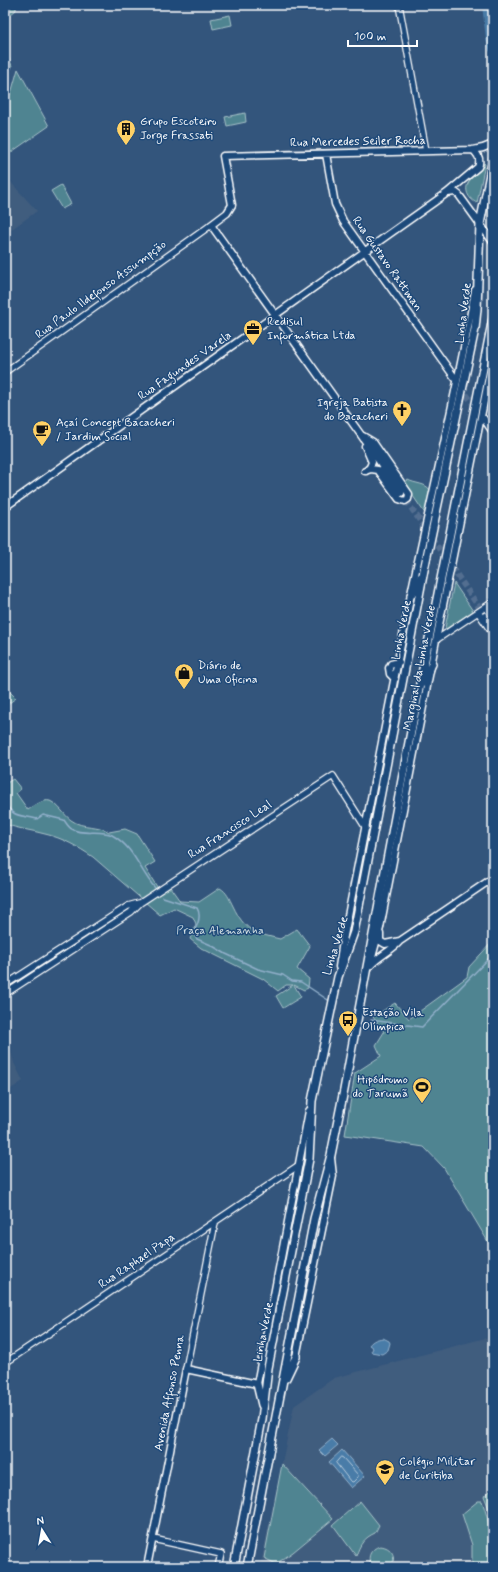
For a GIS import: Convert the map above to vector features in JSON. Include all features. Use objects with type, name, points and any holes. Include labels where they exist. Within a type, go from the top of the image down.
[{"type":"highway","name":"Linha Verde","points":[[234,1567],[262,1419],[269,1361],[309,1159],[312,1102],[338,977],[354,932],[424,570],[475,329],[480,224],[493,160]]},
{"type":"highway","points":[[247,1567],[314,1220],[331,1155],[418,694],[493,318]]},
{"type":"highway","points":[[411,595],[424,570]]},
{"type":"highway","points":[[418,694],[432,664]]},
{"type":"highway","points":[[282,1387],[296,1357]]},
{"type":"highway","points":[[256,1384],[263,1408]]},
{"type":"main road","name":"Rua Mercedes Seiler Rocha","points":[[211,225],[227,213],[232,205],[223,156],[473,150],[484,148],[493,144]]},
{"type":"main road","name":"Rua Fagundes Varela","points":[[5,507],[447,193],[478,167],[480,162],[478,156],[473,150]]},
{"type":"main road","name":"Rua Gustavo Rattman","points":[[326,154],[337,210],[343,221],[455,378]]},
{"type":"main road","points":[[447,193],[457,193],[493,242]]},
{"type":"main road","points":[[211,225],[401,493]]},
{"type":"main road","name":"Marginal da Linha Verde","points":[[338,977],[343,942],[411,595],[446,437],[479,267]]},
{"type":"main road","name":"Marginal da Linha Verde","points":[[364,982],[380,928],[493,357]]},
{"type":"main road","points":[[484,419],[493,432]]},
{"type":"main road","points":[[361,435],[373,442],[409,494],[406,501],[400,499],[378,470],[371,469],[365,471],[370,467],[372,462],[361,435]]},
{"type":"main road","points":[[485,616],[493,627]]},
{"type":"main road","points":[[369,966],[382,955],[395,947],[400,941],[493,878]]},
{"type":"main road","points":[[380,928],[380,938],[383,944],[390,944],[400,941]]},
{"type":"main road","name":"Linha Verde","points":[[256,1384],[312,1102]]},
{"type":"main road","points":[[296,1357],[333,1176],[331,1155]]},
{"type":"main road","points":[[186,1369],[256,1384]]},
{"type":"main road","name":"Avenida Affonso Penna","points":[[147,1567],[186,1369]]},
{"type":"street","points":[[399,5],[426,151]]},
{"type":"street","name":"Rua Paulo Ildefonso Assumpção","points":[[5,372],[211,225]]},
{"type":"street","points":[[436,640],[493,602]]},
{"type":"street","points":[[486,607],[493,617]]},
{"type":"street","points":[[478,612],[493,634]]},
{"type":"street","name":"Rua Francisco Leal","points":[[140,903],[333,776],[356,810]]},
{"type":"street","points":[[356,810],[362,814],[368,813]]},
{"type":"street","points":[[356,810],[366,828]]},
{"type":"street","points":[[5,985],[128,906],[140,903]]},
{"type":"street","points":[[5,994],[131,912],[140,903]]},
{"type":"street","name":"Rua Raphael Papa","points":[[5,1363],[282,1178],[299,1165]]},
{"type":"street","points":[[282,1178],[293,1178],[296,1181],[295,1184]]},
{"type":"street","name":"Avenida Affonso Penna","points":[[186,1369],[215,1223]]},
{"type":"street","points":[[153,1539],[221,1554],[218,1567]]},
{"type":"shaded area","points":[[5,176],[37,211],[5,234]]},
{"type":"shaded area","points":[[5,1030],[14,1063],[23,1081],[5,1093]]},
{"type":"shaded area","name":"Colégio Militar de Curitiba","points":[[493,1336],[493,1567],[260,1567],[294,1406],[334,1378]]},
{"type":"green space","points":[[5,5],[16,5],[16,10],[5,19]]},
{"type":"green space","points":[[230,15],[232,25],[213,29],[211,19]]},
{"type":"green space","points":[[5,49],[12,66],[5,84]]},
{"type":"green space","points":[[18,69],[49,126],[10,153],[5,142],[5,106],[12,90]]},
{"type":"green space","points":[[245,113],[246,122],[227,126],[225,117]]},
{"type":"green space","points":[[484,163],[477,203],[469,196],[467,187],[470,180],[480,170]]},
{"type":"green space","points":[[61,185],[71,204],[62,209],[51,191]]},
{"type":"green space","points":[[408,480],[426,486],[430,490],[426,515],[404,483]]},
{"type":"green space","points":[[454,583],[473,611],[446,629],[445,628]]},
{"type":"green space","points":[[5,687],[16,698],[5,706]]},
{"type":"green space","name":"Praça Alemanha","points":[[13,779],[21,789],[16,793],[28,810],[42,802],[50,801],[56,805],[68,818],[80,825],[100,828],[109,832],[125,829],[137,834],[155,862],[145,868],[161,893],[170,887],[180,901],[199,902],[220,888],[228,896],[242,921],[251,930],[263,935],[280,939],[297,929],[310,946],[297,969],[309,979],[308,988],[304,990],[294,985],[301,997],[283,1008],[276,996],[293,985],[286,985],[278,991],[263,979],[201,948],[190,939],[196,924],[193,917],[174,908],[160,915],[93,857],[82,850],[64,840],[5,824],[5,784]]},
{"type":"green space","name":"Hipódromo do Tarumã","points":[[493,941],[493,1250],[444,1168],[424,1147],[345,1135],[355,1073],[381,1056],[376,1045],[384,1032],[373,1017],[395,1003],[409,1019],[467,977],[469,967]]},
{"type":"green space","points":[[282,1464],[333,1519],[276,1564],[264,1558]]},
{"type":"green space","points":[[493,1489],[493,1519],[484,1496]]},
{"type":"green space","points":[[360,1501],[379,1525],[375,1533],[363,1542],[356,1556],[333,1525]]},
{"type":"green space","points":[[478,1501],[482,1501],[489,1525],[492,1541],[493,1567],[472,1567],[472,1545],[462,1514]]},
{"type":"green space","points":[[380,1546],[388,1548],[392,1553],[394,1560],[391,1567],[372,1567],[370,1564],[369,1557],[371,1552]]},
{"type":"water","points":[[383,1338],[390,1343],[388,1350],[382,1354],[371,1352],[373,1348],[369,1345],[375,1340]]},
{"type":"water","points":[[332,1439],[338,1445],[325,1456],[319,1450]]},
{"type":"water","points":[[342,1450],[365,1476],[351,1488],[329,1462]]},
{"type":"waterway","points":[[486,5],[490,39],[493,49]]},
{"type":"waterway","points":[[5,803],[12,812],[18,815],[37,819],[43,815],[64,820],[70,828],[76,831],[107,833],[112,835],[126,846],[155,888]]},
{"type":"waterway","points":[[163,897],[197,908],[199,920],[193,933],[197,939],[258,969],[283,975],[292,981],[301,982],[328,1000]]},
{"type":"waterway","points":[[371,1020],[422,1027],[493,954]]},
{"type":"tunnel","points":[[461,387],[477,409]]},
{"type":"tunnel","points":[[401,493],[485,616]]},
{"type":"place","name":"Grupo Escoteiro Jorge Frassati","points":[[126,146]]},
{"type":"place","name":"Redisul Informática Ltda","points":[[253,346]]},
{"type":"place","name":"Igreja Batista do Bacacheri","points":[[402,427]]},
{"type":"place","name":"Açaí Concept Bacacheri / Jardim Social","points":[[42,447]]},
{"type":"place","name":"Diário de Uma Oficina","points":[[184,690]]},
{"type":"place","name":"Estação Vila Olímpica","points":[[348,1037]]},
{"type":"place","name":"Hipódromo do Tarumã","points":[[422,1104]]},
{"type":"place","name":"Colégio Militar de Curitiba","points":[[385,1486]]}]
